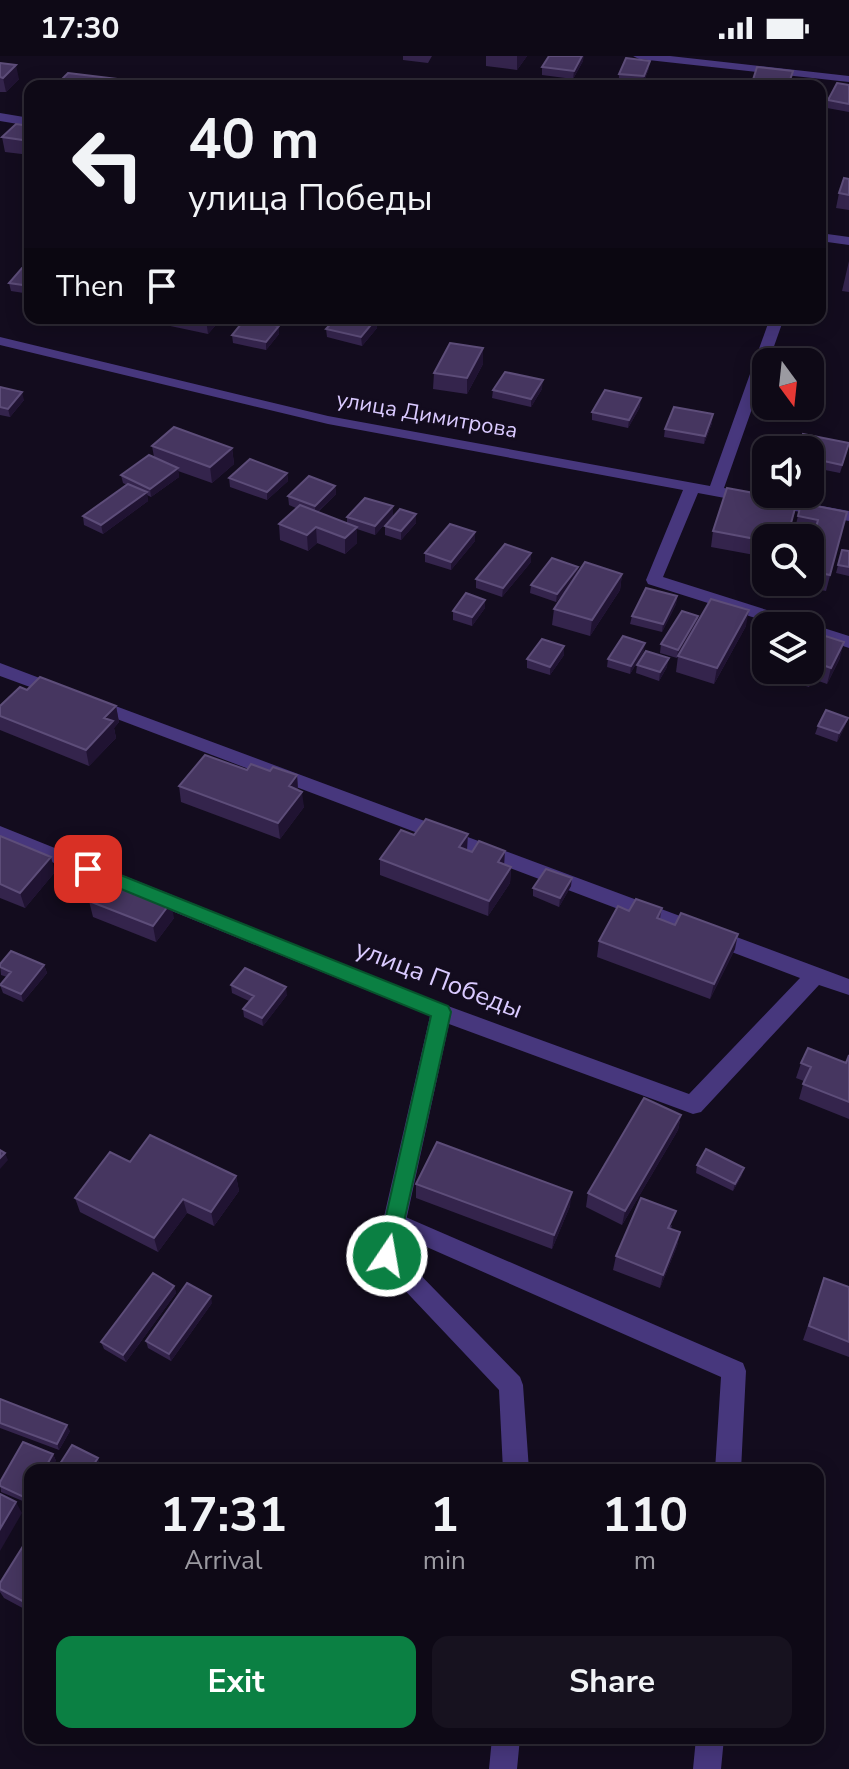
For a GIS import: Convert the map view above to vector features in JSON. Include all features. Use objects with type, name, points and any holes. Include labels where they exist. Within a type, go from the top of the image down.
[{"type":"street","points":[[639,56],[849,79]]},
{"type":"street","points":[[0,117],[24,121]]},
{"type":"street","points":[[826,238],[849,241]]},
{"type":"street","points":[[716,490],[775,324]]},
{"type":"street","name":"улица Димитрова","points":[[0,341],[328,420],[849,516]]},
{"type":"street","points":[[693,485],[654,580],[755,612]]},
{"type":"street","points":[[824,634],[849,642]]},
{"type":"street","points":[[0,669],[849,987]]},
{"type":"street","name":"улица Победы","points":[[0,833],[441,1012],[693,1105],[815,975]]},
{"type":"street","points":[[441,1012],[387,1256],[511,1385],[516,1464]]},
{"type":"street","points":[[394,1222],[734,1371],[728,1464]]},
{"type":"street","points":[[503,1769],[505,1744]]},
{"type":"street","points":[[707,1769],[709,1744]]},
{"type":"building","points":[[549,56],[582,56],[574,71],[542,67]]},
{"type":"building","points":[[626,58],[650,61],[644,76],[619,74]]},
{"type":"building","points":[[0,63],[16,65],[3,78],[0,77]]},
{"type":"building","points":[[757,67],[793,71],[790,80],[753,80]]},
{"type":"building","points":[[68,73],[126,80],[61,80]]},
{"type":"building","points":[[837,83],[849,85],[849,104],[828,100]]},
{"type":"building","points":[[16,124],[24,125],[24,140],[2,137]]},
{"type":"building","points":[[844,178],[849,179],[849,195],[839,193]]},
{"type":"building","points":[[22,268],[24,268],[24,285],[9,283]]},
{"type":"building","points":[[241,324],[279,326],[266,342],[232,335]]},
{"type":"building","points":[[331,324],[372,324],[361,337],[326,329]]},
{"type":"building","points":[[450,343],[483,348],[467,378],[434,373]]},
{"type":"building","points":[[505,372],[543,380],[531,399],[493,390]]},
{"type":"building","points":[[0,387],[22,392],[8,409],[0,407]]},
{"type":"building","points":[[605,390],[641,398],[629,420],[592,412]]},
{"type":"building","points":[[674,407],[713,414],[705,436],[665,429]]},
{"type":"building","points":[[174,427],[232,448],[210,467],[152,446]]},
{"type":"building","points":[[824,438],[849,443],[842,465],[824,461]]},
{"type":"building","points":[[149,455],[178,468],[150,489],[121,475]]},
{"type":"building","points":[[250,459],[287,473],[267,492],[229,478]]},
{"type":"building","points":[[309,476],[335,486],[315,506],[288,496]]},
{"type":"building","points":[[128,484],[147,492],[101,525],[83,516]]},
{"type":"building","points":[[727,488],[752,493],[752,508],[795,508],[791,524],[752,524],[752,538],[713,531]]},
{"type":"building","points":[[365,498],[393,506],[375,526],[347,517]]},
{"type":"building","points":[[300,505],[357,527],[345,538],[316,527],[307,535],[279,524]]},
{"type":"building","points":[[800,508],[824,508],[847,512],[830,575],[824,574],[824,524],[798,516]]},
{"type":"building","points":[[400,509],[416,514],[401,531],[385,526]]},
{"type":"building","points":[[450,524],[475,532],[451,562],[425,553]]},
{"type":"building","points":[[505,544],[531,553],[503,588],[476,579]]},
{"type":"building","points":[[842,550],[849,551],[849,567],[838,565]]},
{"type":"building","points":[[552,558],[578,567],[557,594],[531,585]]},
{"type":"building","points":[[585,562],[622,574],[592,620],[554,609]]},
{"type":"building","points":[[646,588],[677,596],[663,624],[632,616]]},
{"type":"building","points":[[466,593],[485,600],[472,617],[453,611]]},
{"type":"building","points":[[711,599],[749,610],[717,668],[678,656]]},
{"type":"building","points":[[682,611],[698,616],[678,650],[661,644]]},
{"type":"building","points":[[623,636],[645,643],[631,666],[608,659]]},
{"type":"building","points":[[824,636],[844,642],[831,668],[824,666]]},
{"type":"building","points":[[542,639],[564,646],[550,667],[527,659]]},
{"type":"building","points":[[646,651],[669,658],[660,672],[637,665]]},
{"type":"building","points":[[40,677],[116,706],[104,718],[113,721],[86,750],[0,716],[0,706],[20,687],[27,690]]},
{"type":"building","points":[[826,710],[848,718],[839,733],[818,726]]},
{"type":"building","points":[[205,755],[247,770],[251,764],[297,775],[289,786],[302,792],[278,823],[179,786]]},
{"type":"building","points":[[426,819],[468,834],[459,847],[472,852],[479,841],[505,851],[498,862],[511,867],[489,901],[380,859],[401,830],[414,835]]},
{"type":"building","points":[[0,836],[51,857],[20,893],[0,884]]},
{"type":"building","points":[[546,869],[572,878],[560,898],[533,888]]},
{"type":"building","points":[[108,878],[171,902],[153,926],[89,901]]},
{"type":"building","points":[[636,899],[662,908],[657,918],[675,925],[681,913],[738,934],[714,984],[599,941],[618,906],[629,911]]},
{"type":"building","points":[[11,951],[44,965],[21,994],[0,985],[11,972],[0,967],[0,964]]},
{"type":"building","points":[[245,968],[286,987],[262,1018],[243,1009],[254,996],[231,985]]},
{"type":"building","points":[[808,1048],[846,1063],[849,1055],[849,1102],[803,1084],[811,1067],[801,1063]]},
{"type":"building","points":[[644,1098],[681,1115],[625,1211],[588,1193]]},
{"type":"building","points":[[150,1135],[236,1176],[211,1212],[183,1199],[154,1238],[75,1198],[110,1152],[130,1162]]},
{"type":"building","points":[[437,1142],[572,1192],[554,1235],[416,1184]]},
{"type":"building","points":[[706,1149],[744,1168],[735,1184],[697,1165]]},
{"type":"building","points":[[641,1198],[676,1211],[668,1228],[680,1232],[663,1275],[616,1256]]},
{"type":"building","points":[[153,1273],[174,1286],[123,1355],[101,1342]]},
{"type":"building","points":[[824,1278],[849,1287],[849,1342],[809,1326]]},
{"type":"building","points":[[187,1283],[211,1296],[169,1354],[146,1341]]},
{"type":"building","points":[[0,1399],[67,1425],[57,1444],[0,1423]]},
{"type":"building","points":[[23,1442],[53,1454],[47,1464],[24,1464],[24,1497],[0,1486]]},
{"type":"building","points":[[72,1445],[98,1458],[94,1464],[60,1464]]},
{"type":"building","points":[[0,1494],[16,1502],[0,1529]]},
{"type":"building","points":[[24,1545],[24,1602],[0,1589],[0,1583]]},
{"type":"route","points":[[88,869],[441,1012],[387,1256]]}]
